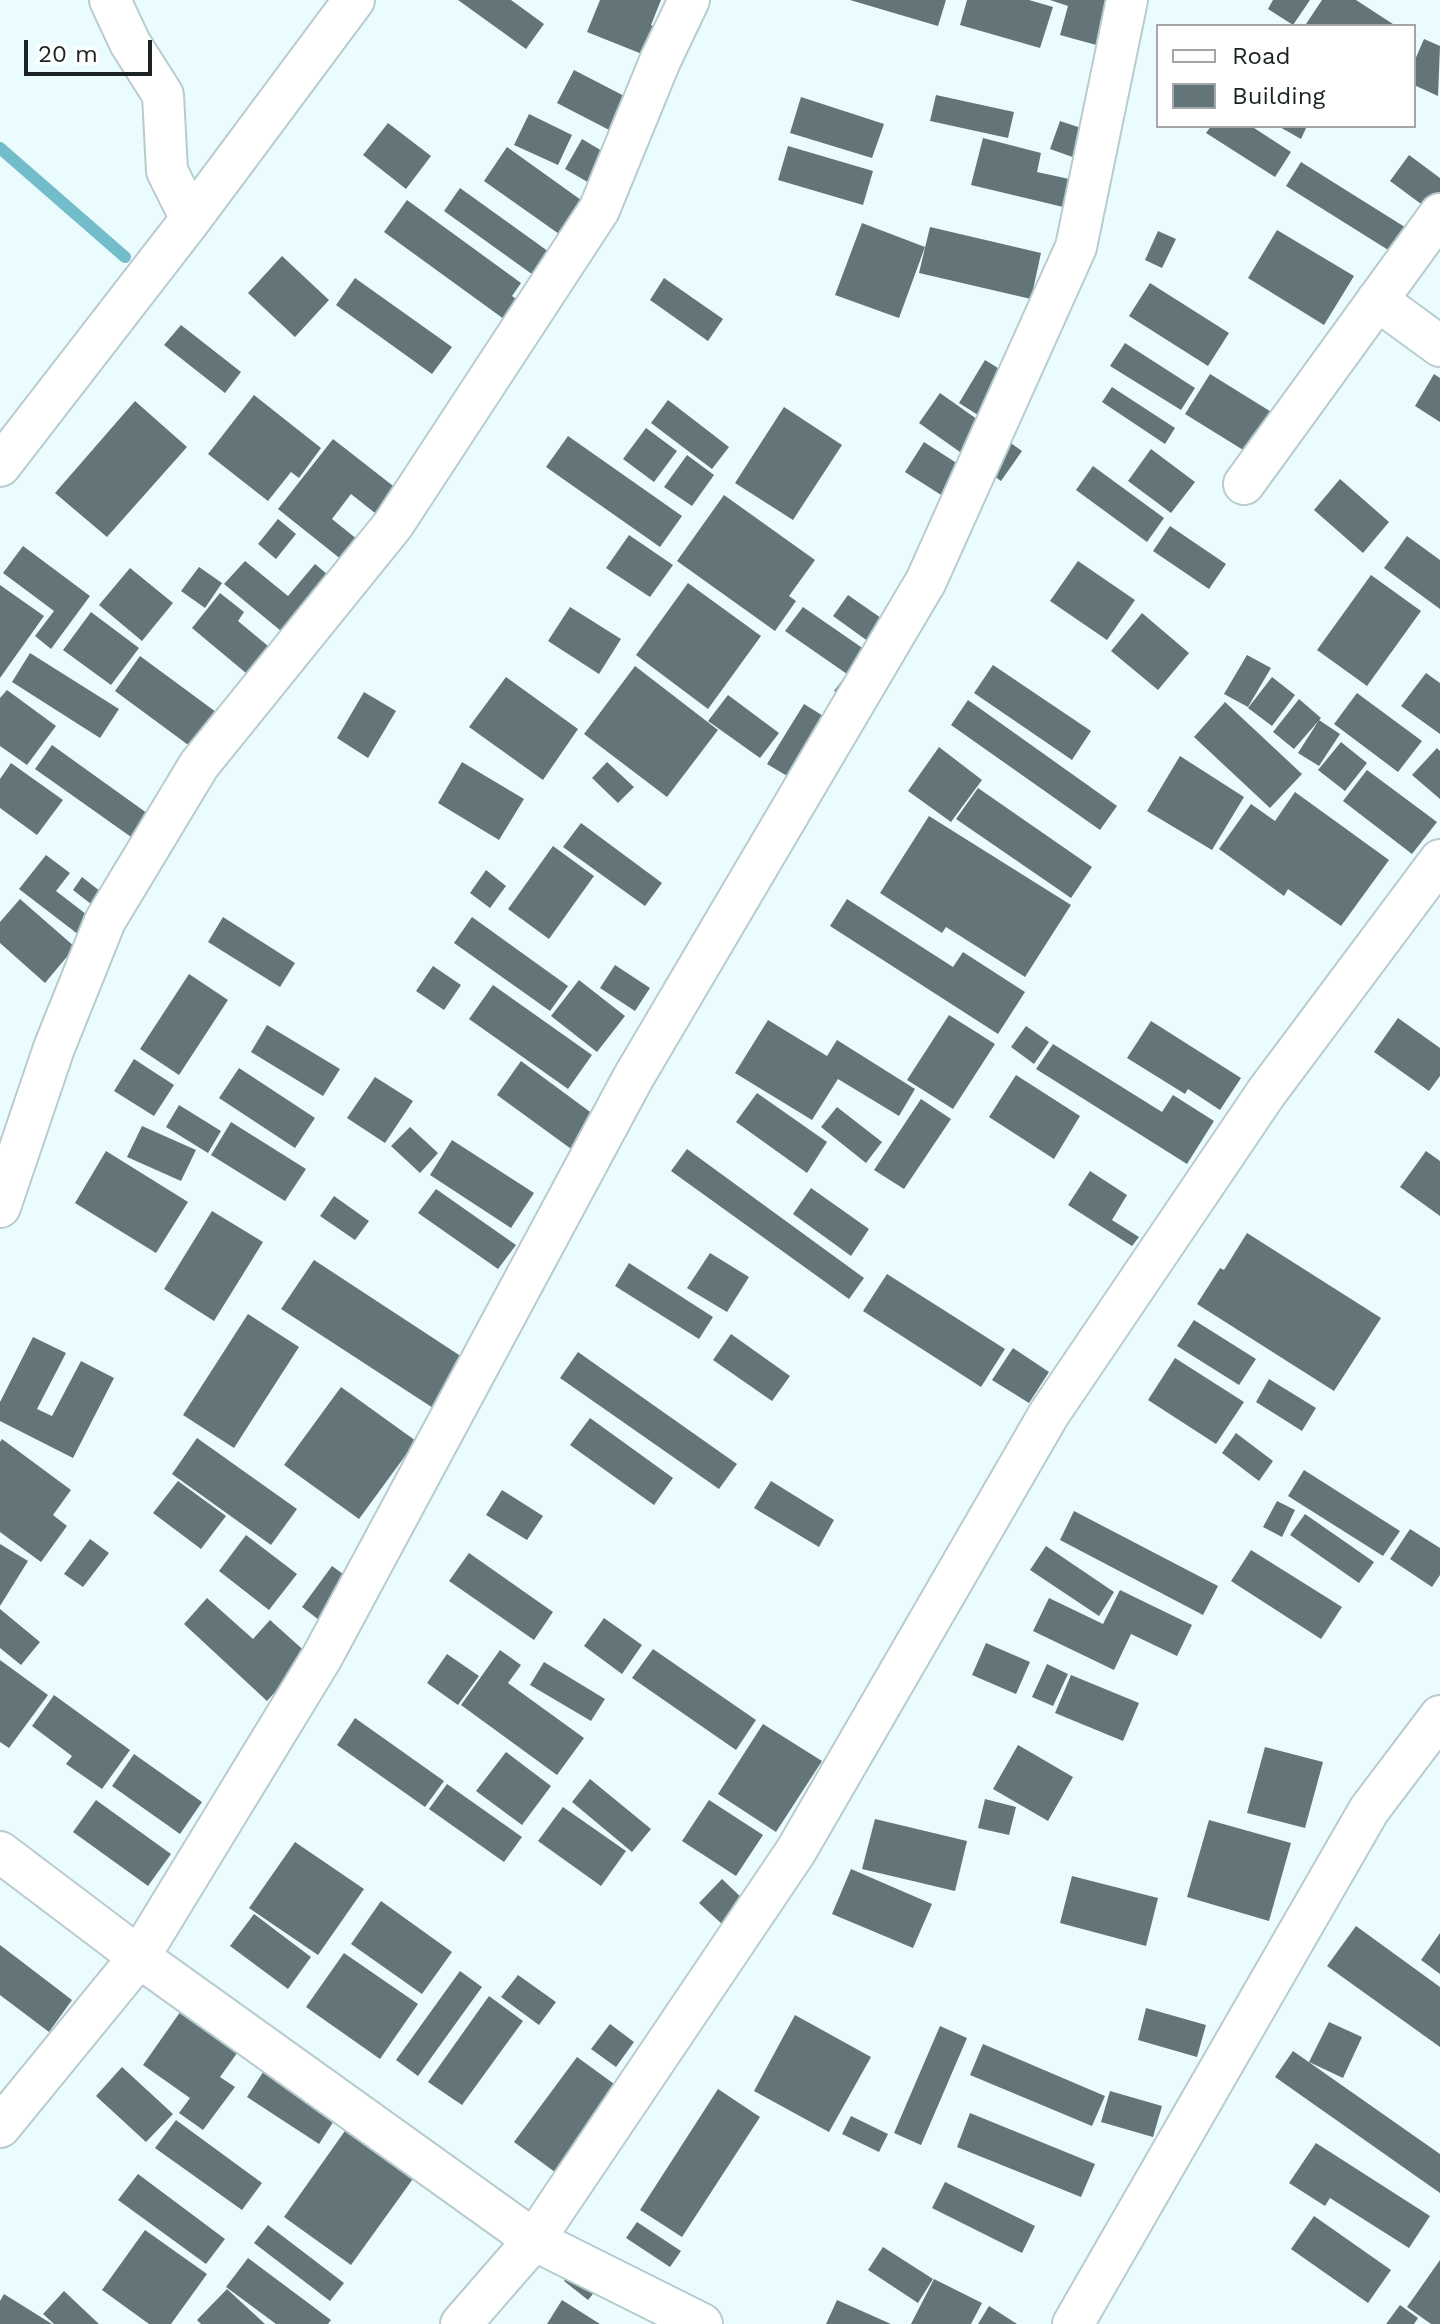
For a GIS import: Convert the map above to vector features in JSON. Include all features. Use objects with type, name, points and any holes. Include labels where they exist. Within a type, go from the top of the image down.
[{"type":"street","points":[[110,0],[130,43],[163,95],[167,171],[191,219]]},
{"type":"street","points":[[0,466],[191,219],[354,0]]},
{"type":"street","points":[[0,1207],[54,1048],[105,921],[199,765],[393,525],[599,210],[660,61],[689,0]]},
{"type":"street","points":[[0,2127],[139,1957],[322,1657],[633,1078],[926,581],[1076,247],[1127,0]]},
{"type":"street","points":[[1244,484],[1440,214]]},
{"type":"street","points":[[1377,300],[1440,346]]},
{"type":"street","points":[[461,2324],[534,2240],[796,1851],[1049,1414],[1266,1093],[1440,860]]},
{"type":"street","points":[[1073,2324],[1369,1810],[1440,1716]]},
{"type":"street","points":[[0,1852],[139,1957],[534,2240],[702,2324]]},
{"type":"building","points":[[458,0],[511,0],[544,24],[526,49]]},
{"type":"building","points":[[600,0],[661,0],[651,25],[678,35],[667,64],[587,32]]},
{"type":"building","points":[[850,0],[946,0],[938,26]]},
{"type":"building","points":[[967,0],[1029,0],[1053,7],[1040,48],[960,25]]},
{"type":"building","points":[[1050,0],[1133,0],[1118,51],[1060,35],[1068,6]]},
{"type":"building","points":[[1273,0],[1310,0],[1294,24],[1268,9]]},
{"type":"building","points":[[1322,0],[1356,0],[1393,24],[1306,24]]},
{"type":"building","points":[[1424,39],[1440,46],[1438,96],[1416,86],[1416,57]]},
{"type":"building","points":[[574,70],[632,100],[615,133],[557,103]]},
{"type":"building","points":[[936,95],[1014,112],[1008,138],[930,121]]},
{"type":"building","points":[[801,97],[884,124],[872,158],[790,133]]},
{"type":"building","points":[[529,114],[572,135],[558,165],[514,145]]},
{"type":"building","points":[[1060,121],[1105,136],[1095,165],[1050,149]]},
{"type":"building","points":[[388,123],[431,156],[406,189],[363,155]]},
{"type":"building","points":[[1210,128],[1254,128],[1291,152],[1275,177],[1206,133]]},
{"type":"building","points":[[1282,128],[1306,128],[1301,139]]},
{"type":"building","points":[[983,138],[1041,153],[1037,172],[1083,182],[1076,210],[971,185]]},
{"type":"building","points":[[582,139],[629,167],[612,196],[565,169]]},
{"type":"building","points":[[788,146],[873,171],[863,205],[778,180]]},
{"type":"building","points":[[507,147],[609,220],[586,253],[484,181]]},
{"type":"building","points":[[1409,155],[1440,178],[1440,218],[1390,181]]},
{"type":"building","points":[[1301,162],[1408,229],[1393,253],[1286,186]]},
{"type":"building","points":[[460,188],[577,272],[561,295],[444,211]]},
{"type":"building","points":[[407,200],[521,283],[512,296],[544,319],[530,338],[384,232]]},
{"type":"building","points":[[862,223],[925,247],[899,318],[835,295]]},
{"type":"building","points":[[930,227],[1041,253],[1031,299],[919,273]]},
{"type":"building","points":[[1277,230],[1354,276],[1324,325],[1248,278]]},
{"type":"building","points":[[1158,231],[1176,239],[1162,268],[1145,260]]},
{"type":"building","points":[[282,256],[329,300],[295,337],[248,293]]},
{"type":"building","points":[[355,278],[452,347],[432,374],[336,305]]},
{"type":"building","points":[[664,278],[723,319],[708,341],[650,300]]},
{"type":"building","points":[[1150,283],[1229,333],[1208,366],[1129,316]]},
{"type":"building","points":[[181,325],[241,372],[225,393],[164,345]]},
{"type":"building","points":[[1125,343],[1195,388],[1181,410],[1110,366]]},
{"type":"building","points":[[985,360],[1035,391],[1008,434],[959,403]]},
{"type":"building","points":[[1210,374],[1273,413],[1248,453],[1185,414]]},
{"type":"building","points":[[1434,374],[1440,378],[1440,422],[1415,406]]},
{"type":"building","points":[[1112,387],[1175,428],[1165,444],[1102,402]]},
{"type":"building","points":[[940,393],[1022,451],[1001,481],[919,423]]},
{"type":"building","points":[[254,395],[321,448],[299,478],[291,472],[268,501],[208,454]]},
{"type":"building","points":[[668,400],[729,447],[712,469],[651,423]]},
{"type":"building","points":[[135,401],[187,447],[107,537],[55,493]]},
{"type":"building","points":[[784,407],[842,445],[793,520],[735,483]]},
{"type":"building","points":[[646,428],[677,451],[654,482],[623,459]]},
{"type":"building","points":[[568,436],[682,516],[660,547],[546,467]]},
{"type":"building","points":[[333,439],[415,503],[394,528],[351,494],[332,519],[368,548],[352,568],[278,509]]},
{"type":"building","points":[[924,442],[986,482],[968,512],[905,472]]},
{"type":"building","points":[[1151,449],[1195,482],[1171,513],[1128,481]]},
{"type":"building","points":[[687,455],[714,475],[692,506],[664,487]]},
{"type":"building","points":[[1093,466],[1164,518],[1147,542],[1076,490]]},
{"type":"building","points":[[1340,479],[1389,522],[1363,553],[1314,510]]},
{"type":"building","points":[[724,495],[815,560],[789,596],[796,601],[775,631],[677,561]]},
{"type":"building","points":[[278,519],[296,534],[276,559],[258,544]]},
{"type":"building","points":[[1170,526],[1226,564],[1209,589],[1153,551]]},
{"type":"building","points":[[629,535],[673,565],[650,597],[606,568]]},
{"type":"building","points":[[1407,536],[1440,560],[1440,609],[1384,568]]},
{"type":"building","points":[[23,546],[90,596],[51,649],[35,636],[54,611],[3,573]]},
{"type":"building","points":[[245,561],[288,596],[315,564],[339,584],[292,640],[224,584]]},
{"type":"building","points":[[1078,561],[1135,600],[1107,640],[1050,601]]},
{"type":"building","points":[[199,567],[222,583],[205,608],[181,591]]},
{"type":"building","points":[[130,568],[173,603],[142,641],[99,605]]},
{"type":"building","points":[[1371,575],[1421,611],[1367,686],[1317,650]]},
{"type":"building","points":[[688,583],[761,636],[708,709],[636,655]]},
{"type":"building","points":[[0,585],[44,616],[0,678]]},
{"type":"building","points":[[220,593],[244,612],[238,621],[286,661],[264,688],[192,628]]},
{"type":"building","points":[[848,595],[891,625],[876,647],[833,616]]},
{"type":"building","points":[[570,607],[621,639],[599,674],[548,641]]},
{"type":"building","points":[[803,607],[890,667],[860,710],[834,691],[847,674],[785,631]]},
{"type":"building","points":[[91,612],[139,648],[111,685],[63,650]]},
{"type":"building","points":[[1142,613],[1189,653],[1158,690],[1111,651]]},
{"type":"building","points":[[30,653],[119,709],[100,738],[12,682]]},
{"type":"building","points":[[1247,655],[1271,668],[1248,707],[1224,694]]},
{"type":"building","points":[[140,656],[235,726],[210,761],[115,691]]},
{"type":"building","points":[[993,665],[1091,731],[1072,760],[974,693]]},
{"type":"building","points":[[635,666],[718,730],[667,797],[584,734]]},
{"type":"building","points":[[1426,673],[1440,683],[1440,734],[1401,706]]},
{"type":"building","points":[[506,677],[578,729],[543,780],[469,727]]},
{"type":"building","points":[[1272,677],[1295,695],[1272,726],[1248,708]]},
{"type":"building","points":[[7,690],[56,726],[27,765],[0,746],[0,698]]},
{"type":"building","points":[[364,692],[396,711],[368,758],[337,738]]},
{"type":"building","points":[[1357,693],[1422,741],[1398,772],[1334,724]]},
{"type":"building","points":[[728,695],[779,733],[760,758],[708,721]]},
{"type":"building","points":[[1299,699],[1321,718],[1294,749],[1273,732]]},
{"type":"building","points":[[968,700],[1117,806],[1100,830],[951,725]]},
{"type":"building","points":[[1225,702],[1302,774],[1270,808],[1194,737]]},
{"type":"building","points":[[804,704],[857,737],[821,796],[767,764]]},
{"type":"building","points":[[1319,720],[1340,734],[1319,766],[1298,753]]},
{"type":"building","points":[[1341,742],[1367,763],[1345,791],[1318,770]]},
{"type":"building","points":[[52,745],[158,821],[141,844],[35,769]]},
{"type":"building","points":[[939,747],[982,780],[951,822],[908,791]]},
{"type":"building","points":[[1437,748],[1440,751],[1440,799],[1412,775]]},
{"type":"building","points":[[1180,756],[1244,797],[1212,850],[1147,811]]},
{"type":"building","points":[[462,762],[524,799],[499,840],[438,803]]},
{"type":"building","points":[[607,762],[634,787],[618,803],[592,778]]},
{"type":"building","points":[[11,763],[63,800],[37,835],[0,808],[0,779]]},
{"type":"building","points":[[1367,770],[1437,822],[1412,854],[1343,801]]},
{"type":"building","points":[[978,788],[1092,867],[1071,898],[956,819]]},
{"type":"building","points":[[1295,792],[1389,860],[1341,926],[1288,889],[1284,896],[1219,849],[1251,804],[1275,821]]},
{"type":"building","points":[[929,816],[1071,905],[1025,977],[946,927],[942,933],[880,893]]},
{"type":"building","points":[[581,823],[662,883],[645,906],[563,847]]},
{"type":"building","points":[[553,846],[594,876],[549,939],[508,909]]},
{"type":"building","points":[[46,855],[70,873],[56,891],[108,931],[96,948],[19,889]]},
{"type":"building","points":[[486,870],[506,886],[490,908],[470,893]]},
{"type":"building","points":[[82,877],[119,906],[109,918],[73,890]]},
{"type":"building","points":[[20,899],[75,947],[45,983],[0,943],[0,922]]},
{"type":"building","points":[[847,899],[953,967],[963,952],[1025,992],[998,1034],[830,926]]},
{"type":"building","points":[[223,917],[295,963],[280,987],[208,942]]},
{"type":"building","points":[[472,917],[568,986],[550,1011],[454,943]]},
{"type":"building","points":[[615,965],[650,988],[635,1011],[600,988]]},
{"type":"building","points":[[433,966],[461,985],[444,1010],[416,991]]},
{"type":"building","points":[[189,974],[228,1000],[179,1075],[140,1049]]},
{"type":"building","points":[[579,980],[625,1016],[597,1052],[551,1016]]},
{"type":"building","points":[[493,985],[592,1055],[568,1089],[469,1019]]},
{"type":"building","points":[[949,1015],[995,1044],[953,1109],[907,1080]]},
{"type":"building","points":[[1398,1018],[1440,1048],[1440,1076],[1429,1091],[1374,1052]]},
{"type":"building","points":[[768,1020],[827,1056],[837,1040],[915,1089],[899,1116],[838,1079],[812,1120],[735,1073]]},
{"type":"building","points":[[1151,1021],[1241,1078],[1220,1110],[1188,1089],[1185,1094],[1127,1058]]},
{"type":"building","points":[[267,1025],[340,1069],[323,1096],[251,1052]]},
{"type":"building","points":[[1026,1026],[1049,1042],[1034,1064],[1011,1047]]},
{"type":"building","points":[[1053,1044],[1162,1112],[1173,1095],[1214,1121],[1187,1164],[1036,1069]]},
{"type":"building","points":[[134,1059],[174,1085],[154,1116],[114,1091]]},
{"type":"building","points":[[521,1061],[620,1134],[596,1167],[497,1095]]},
{"type":"building","points":[[239,1068],[315,1118],[295,1148],[219,1098]]},
{"type":"building","points":[[1016,1075],[1080,1116],[1054,1159],[989,1117]]},
{"type":"building","points":[[375,1077],[413,1101],[385,1143],[347,1118]]},
{"type":"building","points":[[757,1093],[827,1142],[807,1173],[736,1122]]},
{"type":"building","points":[[921,1099],[951,1119],[904,1189],[874,1170]]},
{"type":"building","points":[[179,1105],[221,1131],[208,1153],[166,1127]]},
{"type":"building","points":[[837,1107],[882,1142],[866,1163],[821,1127]]},
{"type":"building","points":[[231,1122],[306,1169],[285,1201],[211,1155]]},
{"type":"building","points":[[142,1126],[196,1150],[181,1181],[127,1157]]},
{"type":"building","points":[[410,1127],[438,1153],[420,1173],[391,1146]]},
{"type":"building","points":[[452,1140],[534,1193],[511,1228],[430,1175]]},
{"type":"building","points":[[687,1149],[864,1278],[849,1299],[671,1171]]},
{"type":"building","points":[[106,1151],[188,1202],[156,1253],[75,1203]]},
{"type":"building","points":[[1426,1151],[1440,1161],[1440,1216],[1400,1187]]},
{"type":"building","points":[[1090,1171],[1127,1195],[1112,1220],[1139,1237],[1132,1246],[1068,1205]]},
{"type":"building","points":[[811,1188],[869,1229],[851,1256],[793,1214]]},
{"type":"building","points":[[436,1189],[516,1245],[498,1269],[418,1213]]},
{"type":"building","points":[[334,1196],[369,1221],[355,1240],[320,1216]]},
{"type":"building","points":[[212,1211],[263,1242],[214,1321],[164,1289]]},
{"type":"building","points":[[1247,1233],[1381,1318],[1334,1391],[1197,1304],[1220,1268],[1224,1270]]},
{"type":"building","points":[[710,1253],[749,1277],[727,1312],[687,1288]]},
{"type":"building","points":[[314,1260],[482,1370],[450,1419],[281,1309]]},
{"type":"building","points":[[629,1263],[713,1317],[699,1339],[615,1286]]},
{"type":"building","points":[[887,1274],[1005,1349],[981,1387],[863,1311]]},
{"type":"building","points":[[248,1314],[299,1347],[234,1448],[183,1415]]},
{"type":"building","points":[[1194,1320],[1256,1359],[1239,1385],[1177,1346]]},
{"type":"building","points":[[731,1334],[790,1376],[772,1401],[713,1360]]},
{"type":"building","points":[[33,1337],[66,1353],[37,1409],[52,1416],[81,1361],[114,1378],[73,1458],[0,1421],[0,1402]]},
{"type":"building","points":[[1013,1348],[1049,1372],[1029,1403],[992,1380]]},
{"type":"building","points":[[578,1352],[737,1464],[719,1489],[560,1378]]},
{"type":"building","points":[[1175,1358],[1244,1402],[1216,1444],[1148,1400]]},
{"type":"building","points":[[1269,1379],[1316,1408],[1302,1431],[1256,1402]]},
{"type":"building","points":[[341,1387],[416,1441],[359,1519],[284,1465]]},
{"type":"building","points":[[590,1418],[673,1478],[654,1505],[570,1445]]},
{"type":"building","points":[[1236,1433],[1273,1461],[1259,1481],[1222,1453]]},
{"type":"building","points":[[197,1438],[297,1509],[271,1545],[172,1474]]},
{"type":"building","points":[[2,1439],[71,1490],[53,1515],[67,1526],[41,1562],[0,1532]]},
{"type":"building","points":[[1304,1470],[1400,1531],[1383,1556],[1288,1496]]},
{"type":"building","points":[[178,1481],[226,1516],[201,1549],[153,1513]]},
{"type":"building","points":[[771,1481],[834,1520],[819,1547],[754,1508]]},
{"type":"building","points":[[502,1490],[543,1516],[527,1540],[486,1515]]},
{"type":"building","points":[[1277,1501],[1295,1510],[1282,1537],[1263,1527]]},
{"type":"building","points":[[1074,1511],[1218,1586],[1203,1615],[1060,1540]]},
{"type":"building","points":[[1305,1514],[1374,1562],[1359,1583],[1290,1535]]},
{"type":"building","points":[[1410,1529],[1440,1548],[1440,1575],[1432,1587],[1390,1559]]},
{"type":"building","points":[[246,1535],[297,1574],[269,1610],[219,1571]]},
{"type":"building","points":[[90,1539],[109,1553],[83,1587],[64,1574]]},
{"type":"building","points":[[0,1544],[28,1561],[0,1606]]},
{"type":"building","points":[[1046,1546],[1114,1592],[1099,1616],[1030,1570]]},
{"type":"building","points":[[1251,1550],[1342,1607],[1321,1639],[1231,1581]]},
{"type":"building","points":[[469,1553],[553,1612],[534,1640],[449,1581]]},
{"type":"building","points":[[332,1566],[354,1582],[323,1623],[302,1607]]},
{"type":"building","points":[[1120,1590],[1192,1625],[1177,1656],[1131,1634],[1114,1670],[1033,1631],[1049,1598],[1103,1624]]},
{"type":"building","points":[[207,1598],[253,1639],[270,1620],[309,1655],[267,1701],[184,1624]]},
{"type":"building","points":[[0,1609],[40,1642],[21,1665],[0,1648]]},
{"type":"building","points":[[604,1618],[642,1645],[622,1674],[584,1646]]},
{"type":"building","points":[[986,1643],[1030,1662],[1016,1694],[972,1675]]},
{"type":"building","points":[[653,1649],[756,1720],[736,1750],[632,1678]]},
{"type":"building","points":[[500,1650],[521,1665],[508,1683],[584,1738],[557,1775],[461,1705]]},
{"type":"building","points":[[447,1654],[479,1676],[458,1705],[427,1683]]},
{"type":"building","points":[[0,1660],[48,1695],[9,1748],[0,1742]]},
{"type":"building","points":[[544,1662],[605,1699],[591,1721],[530,1685]]},
{"type":"building","points":[[1047,1664],[1068,1674],[1053,1706],[1032,1697]]},
{"type":"building","points":[[1071,1675],[1139,1703],[1123,1741],[1055,1713]]},
{"type":"building","points":[[54,1695],[130,1750],[102,1789],[66,1764],[72,1756],[32,1726]]},
{"type":"building","points":[[355,1718],[444,1781],[425,1807],[337,1745]]},
{"type":"building","points":[[763,1724],[822,1761],[776,1832],[718,1794]]},
{"type":"building","points":[[1018,1745],[1073,1777],[1048,1821],[993,1789]]},
{"type":"building","points":[[1265,1747],[1323,1762],[1305,1828],[1247,1813]]},
{"type":"building","points":[[506,1752],[551,1786],[522,1825],[476,1791]]},
{"type":"building","points":[[134,1754],[202,1802],[180,1834],[112,1786]]},
{"type":"building","points":[[590,1779],[651,1829],[632,1852],[572,1802]]},
{"type":"building","points":[[447,1784],[522,1837],[504,1862],[429,1809]]},
{"type":"building","points":[[985,1799],[1016,1807],[1009,1835],[978,1828]]},
{"type":"building","points":[[96,1800],[171,1854],[148,1886],[73,1832]]},
{"type":"building","points":[[709,1800],[763,1835],[736,1876],[682,1841]]},
{"type":"building","points":[[563,1807],[626,1851],[601,1886],[538,1841]]},
{"type":"building","points":[[875,1819],[967,1841],[955,1891],[862,1869]]},
{"type":"building","points":[[1209,1820],[1291,1843],[1269,1921],[1187,1897]]},
{"type":"building","points":[[295,1842],[364,1889],[318,1955],[249,1908]]},
{"type":"building","points":[[851,1869],[932,1904],[913,1948],[832,1914]]},
{"type":"building","points":[[1072,1876],[1158,1898],[1146,1946],[1060,1923]]},
{"type":"building","points":[[722,1879],[744,1900],[722,1924],[699,1903]]},
{"type":"building","points":[[381,1901],[452,1952],[422,1994],[351,1944]]},
{"type":"building","points":[[254,1914],[311,1957],[288,1989],[230,1946]]},
{"type":"building","points":[[1356,1926],[1440,1987],[1440,2047],[1327,1966]]},
{"type":"building","points":[[1440,1933],[1440,1974],[1421,1960]]},
{"type":"building","points":[[0,1945],[72,2000],[49,2032],[0,1995]]},
{"type":"building","points":[[344,1953],[418,2004],[380,2059],[306,2007]]},
{"type":"building","points":[[460,1971],[482,1987],[418,2076],[396,2060]]},
{"type":"building","points":[[518,1975],[556,2002],[539,2025],[501,1997]]},
{"type":"building","points":[[489,1996],[523,2021],[462,2105],[428,2082]]},
{"type":"building","points":[[183,2008],[240,2049],[220,2077],[235,2087],[203,2130],[179,2113],[190,2098],[143,2065]]},
{"type":"building","points":[[1146,2008],[1206,2025],[1197,2057],[1138,2040]]},
{"type":"building","points":[[795,2015],[871,2057],[829,2132],[754,2091]]},
{"type":"building","points":[[1329,2022],[1362,2037],[1343,2078],[1309,2062]]},
{"type":"building","points":[[610,2024],[634,2042],[616,2067],[591,2049]]},
{"type":"building","points":[[940,2026],[967,2038],[921,2145],[894,2133]]},
{"type":"building","points":[[983,2044],[1105,2096],[1092,2126],[970,2075]]},
{"type":"building","points":[[1293,2051],[1440,2154],[1440,2193],[1275,2077]]},
{"type":"building","points":[[577,2057],[621,2089],[559,2175],[514,2142]]},
{"type":"building","points":[[267,2066],[339,2113],[319,2144],[247,2097]]},
{"type":"building","points":[[122,2067],[173,2114],[146,2142],[96,2096]]},
{"type":"building","points":[[718,2089],[760,2117],[682,2237],[640,2210]]},
{"type":"building","points":[[1110,2091],[1162,2106],[1153,2137],[1101,2122]]},
{"type":"building","points":[[970,2113],[1095,2164],[1081,2197],[957,2147]]},
{"type":"building","points":[[851,2116],[888,2134],[879,2152],[842,2134]]},
{"type":"building","points":[[176,2120],[262,2183],[242,2210],[155,2148]]},
{"type":"building","points":[[347,2128],[415,2176],[351,2265],[284,2217]]},
{"type":"building","points":[[1316,2143],[1430,2216],[1409,2248],[1330,2198],[1325,2206],[1289,2183]]},
{"type":"building","points":[[138,2174],[225,2239],[206,2264],[118,2200]]},
{"type":"building","points":[[945,2182],[1035,2226],[1022,2253],[932,2208]]},
{"type":"building","points":[[1314,2216],[1391,2270],[1368,2303],[1291,2249]]},
{"type":"building","points":[[637,2222],[681,2251],[670,2267],[626,2238]]},
{"type":"building","points":[[268,2225],[344,2283],[330,2301],[254,2243]]},
{"type":"building","points":[[145,2230],[207,2274],[171,2324],[149,2324],[102,2290]]},
{"type":"building","points":[[883,2247],[933,2279],[918,2303],[868,2270]]},
{"type":"building","points":[[248,2258],[331,2320],[328,2324],[276,2324],[226,2287]]},
{"type":"building","points":[[1440,2260],[1440,2324],[1431,2324],[1407,2307]]},
{"type":"building","points":[[578,2264],[602,2283],[588,2300],[564,2281]]},
{"type":"building","points":[[934,2279],[982,2303],[971,2324],[911,2324]]},
{"type":"building","points":[[227,2289],[265,2324],[201,2324],[197,2320]]},
{"type":"building","points":[[64,2291],[99,2324],[54,2324],[43,2314]]},
{"type":"building","points":[[4,2294],[52,2324],[0,2324],[0,2301]]},
{"type":"building","points":[[562,2300],[600,2324],[547,2324]]},
{"type":"building","points":[[837,2300],[891,2324],[826,2324]]},
{"type":"building","points":[[1400,2305],[1418,2318],[1414,2324],[1386,2324]]},
{"type":"building","points":[[989,2306],[1017,2324],[978,2324]]},
{"type":"waterway","points":[[0,148],[125,257]]}]
